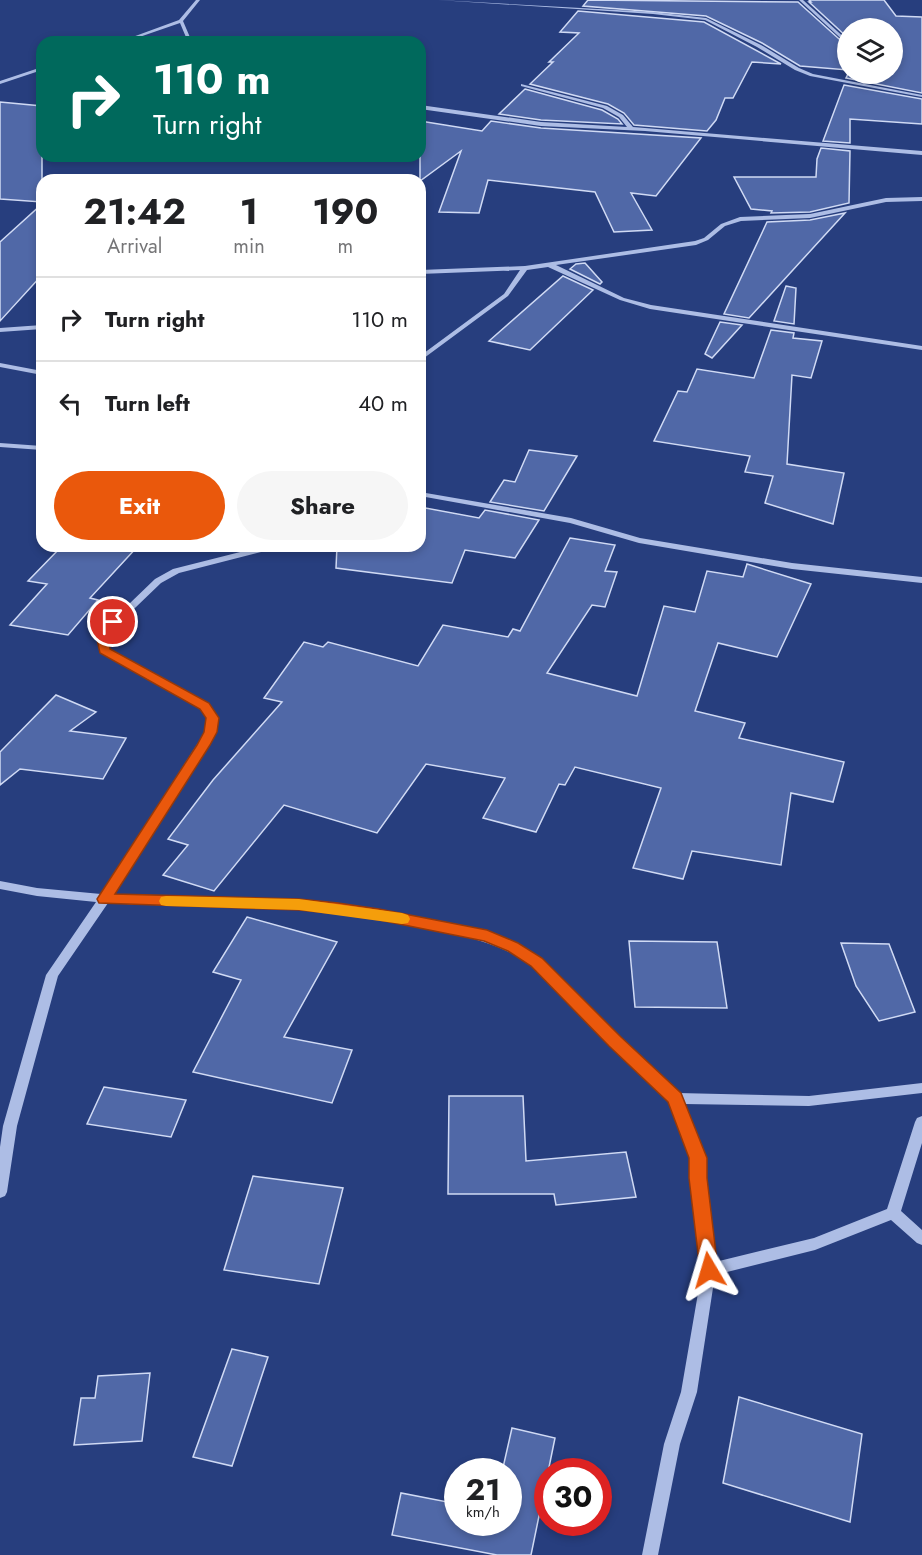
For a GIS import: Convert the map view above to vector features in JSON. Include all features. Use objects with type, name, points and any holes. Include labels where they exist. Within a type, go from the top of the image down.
[{"type":"street","points":[[138,36],[181,21],[198,0]]},
{"type":"street","points":[[440,0],[653,13],[705,19],[759,46],[797,69],[837,81]]},
{"type":"street","points":[[801,0],[837,34]]},
{"type":"street","points":[[181,21],[187,36]]},
{"type":"street","points":[[0,83],[36,70]]},
{"type":"street","points":[[851,84],[922,96]]},
{"type":"street","points":[[523,85],[605,107],[621,116],[632,129]]},
{"type":"street","points":[[426,108],[541,124],[632,129],[922,153]]},
{"type":"street","points":[[426,272],[550,265],[696,243],[706,239],[723,225],[740,219],[810,216],[886,200],[922,199]]},
{"type":"street","points":[[550,265],[622,299],[650,307],[922,348]]},
{"type":"street","points":[[426,355],[506,296],[525,268]]},
{"type":"street","points":[[0,330],[36,327]]},
{"type":"street","points":[[0,365],[36,373]]},
{"type":"street","points":[[0,445],[36,448]]},
{"type":"street","points":[[426,495],[571,521],[639,540],[792,566],[922,580]]},
{"type":"street","points":[[0,1192],[9,1126],[52,975],[203,745],[210,732],[213,718],[205,706],[104,651],[103,640],[107,630],[150,587],[176,571],[250,552]]},
{"type":"street","points":[[0,885],[104,899],[299,905],[379,914],[487,936],[513,947],[537,962],[615,1042],[675,1098],[698,1158],[698,1178],[709,1270],[689,1392],[672,1444],[650,1555]]},
{"type":"street","points":[[675,1098],[809,1101],[922,1088]]},
{"type":"street","points":[[709,1270],[815,1244],[892,1213],[922,1122]]},
{"type":"street","points":[[892,1213],[922,1239]]},
{"type":"building","points":[[588,0],[798,2],[837,37],[837,69],[800,66],[762,43],[706,16],[583,6]]},
{"type":"building","points":[[809,0],[884,0],[896,16],[922,17],[922,93],[876,84],[903,84],[903,18],[837,18],[837,28],[809,2],[811,2]]},
{"type":"building","points":[[578,11],[704,22],[781,64],[752,62],[733,98],[725,98],[716,120],[707,131],[634,125],[624,113],[608,104],[530,84],[579,33],[560,32]]},
{"type":"building","points":[[844,85],[922,99],[922,124],[850,119],[850,143],[823,141]]},
{"type":"building","points":[[525,89],[602,110],[618,119],[622,124],[541,120],[499,114]]},
{"type":"building","points":[[0,102],[36,105],[36,162],[42,162],[42,174],[36,174],[36,202],[0,199]]},
{"type":"building","points":[[491,121],[541,128],[701,138],[656,196],[631,193],[652,230],[614,232],[595,192],[488,180],[479,213],[439,212],[461,151],[426,177],[426,174],[420,174],[420,162],[426,162],[426,122],[482,131]]},
{"type":"building","points":[[821,148],[850,151],[849,203],[810,212],[771,213],[772,211],[751,209],[734,177],[816,177],[817,159]]},
{"type":"building","points":[[36,209],[36,282],[0,321],[0,242]]},
{"type":"building","points":[[845,213],[749,318],[724,314],[767,222],[810,220]]},
{"type":"building","points":[[585,263],[602,282],[600,284],[570,269],[576,264]]},
{"type":"building","points":[[563,276],[593,290],[530,350],[489,341]]},
{"type":"building","points":[[786,286],[796,288],[794,324],[774,321]]},
{"type":"building","points":[[720,322],[742,325],[712,358],[705,354]]},
{"type":"building","points":[[771,330],[794,333],[793,338],[822,341],[811,378],[792,375],[787,464],[844,473],[833,524],[765,503],[773,476],[745,472],[750,456],[654,441],[678,391],[687,392],[697,369],[754,378]]},
{"type":"building","points":[[529,450],[577,456],[544,511],[490,502],[504,480],[515,482]]},
{"type":"building","points":[[426,508],[479,518],[485,510],[539,520],[515,558],[465,550],[452,583],[336,568],[337,552],[426,552]]},
{"type":"building","points":[[570,538],[615,545],[605,571],[617,572],[605,607],[592,605],[547,673],[637,696],[664,606],[695,612],[707,571],[743,577],[747,564],[811,584],[777,657],[718,643],[695,711],[745,723],[739,738],[844,762],[833,802],[791,793],[781,865],[692,851],[683,879],[633,868],[661,788],[575,767],[565,785],[559,784],[536,832],[483,818],[505,778],[426,764],[377,833],[284,805],[214,891],[163,875],[188,845],[168,839],[213,780],[282,702],[264,698],[304,642],[323,647],[328,642],[418,666],[443,625],[508,637],[513,629],[520,631]]},
{"type":"building","points":[[56,552],[132,552],[90,598],[98,600],[68,635],[10,625],[47,584],[28,581]]},
{"type":"building","points":[[56,695],[96,712],[70,731],[126,738],[103,779],[20,769],[0,785],[0,752]]},
{"type":"building","points":[[247,917],[337,942],[284,1037],[352,1050],[332,1103],[193,1072],[241,980],[213,972]]},
{"type":"building","points":[[629,941],[717,942],[727,1008],[635,1007]]},
{"type":"building","points":[[841,943],[889,944],[915,1012],[879,1021],[856,986]]},
{"type":"building","points":[[104,1087],[186,1100],[171,1137],[87,1124]]},
{"type":"building","points":[[449,1096],[523,1096],[526,1161],[626,1152],[636,1197],[556,1205],[554,1194],[448,1194]]},
{"type":"building","points":[[253,1176],[343,1188],[319,1284],[224,1270]]},
{"type":"building","points":[[232,1349],[268,1357],[232,1466],[193,1457]]},
{"type":"building","points":[[150,1373],[142,1441],[74,1445],[81,1398],[95,1398],[98,1376]]},
{"type":"building","points":[[739,1397],[862,1434],[850,1522],[723,1483]]},
{"type":"building","points":[[512,1428],[555,1438],[551,1458],[534,1458],[535,1536],[531,1555],[497,1555],[392,1535],[401,1493],[444,1501],[444,1536],[522,1536],[522,1458],[505,1458]]},
{"type":"slow traffic","points":[[166,901],[299,905],[379,914],[402,919]]},
{"type":"route","points":[[113,622],[103,640],[104,651],[205,706],[213,718],[210,732],[203,745],[104,899],[299,905],[338,909],[379,914],[487,936],[513,947],[537,962],[615,1042],[675,1098],[698,1158],[698,1178],[709,1270]]}]
